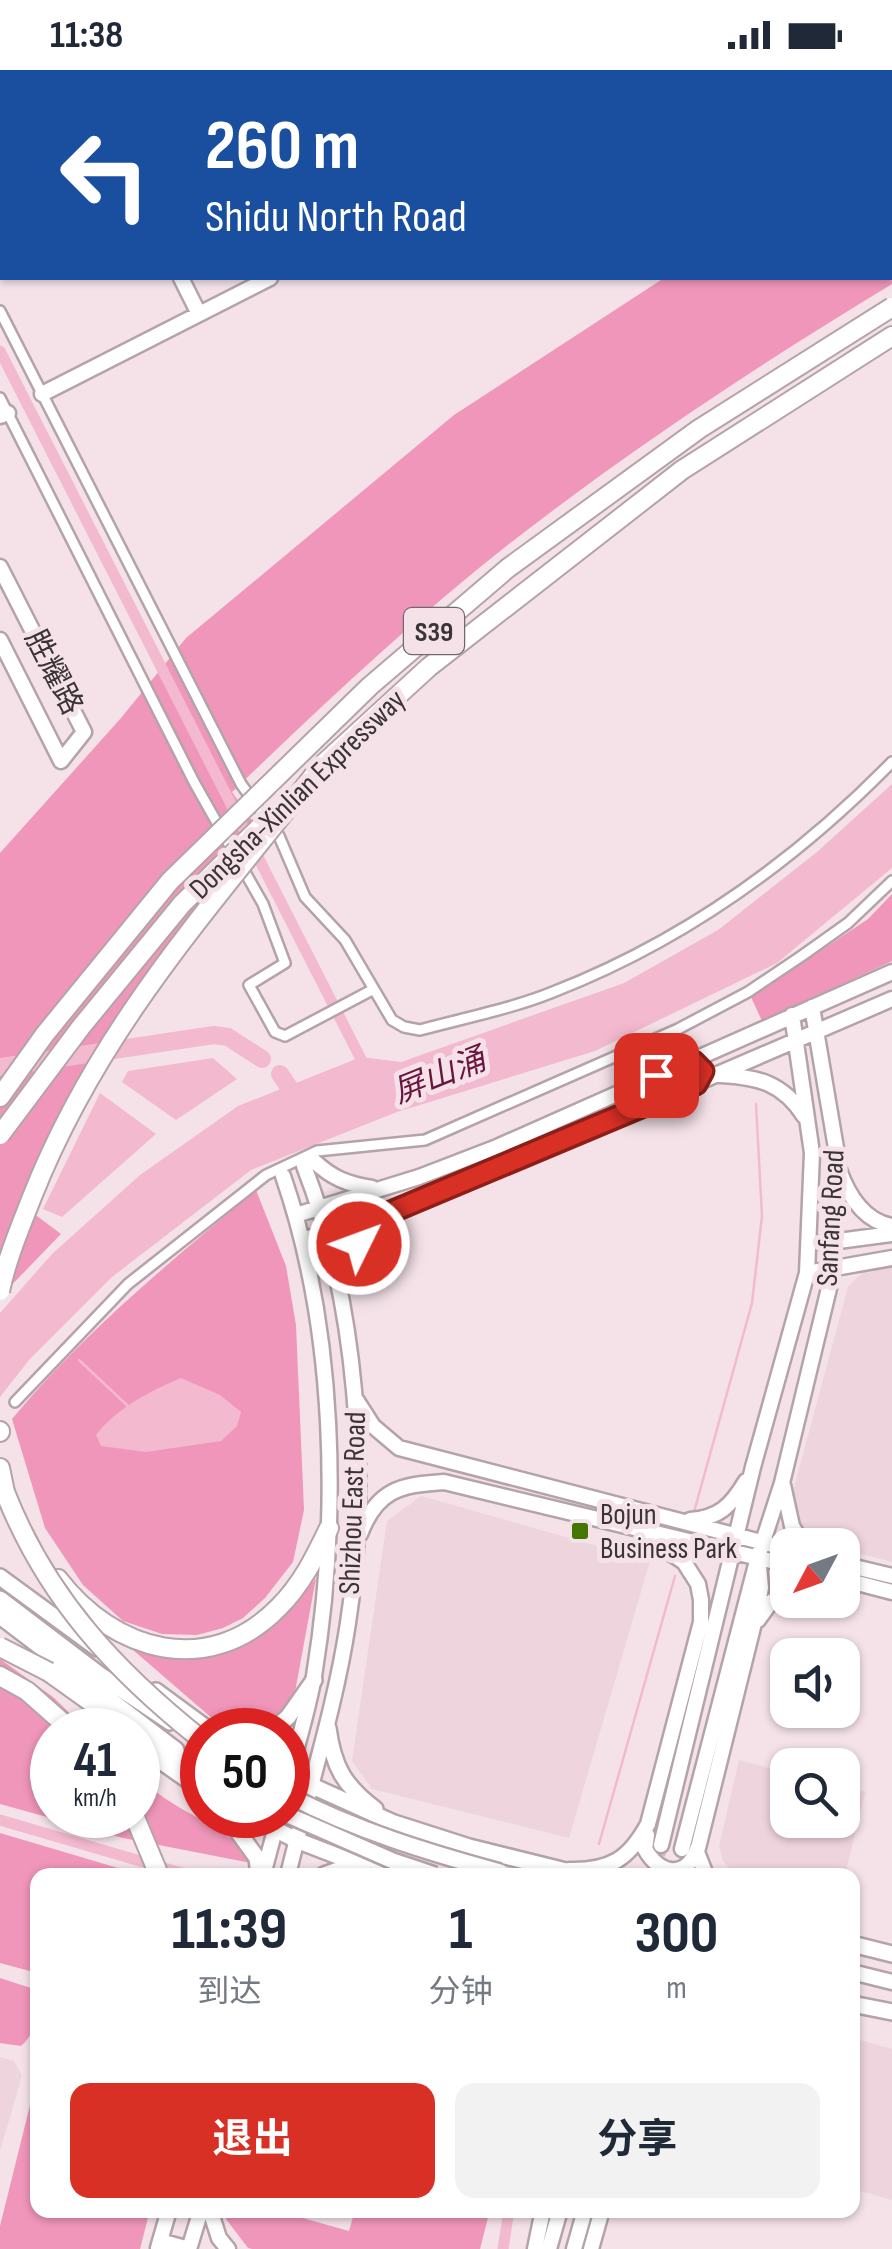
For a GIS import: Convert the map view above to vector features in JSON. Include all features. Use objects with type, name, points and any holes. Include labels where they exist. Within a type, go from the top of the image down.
[{"type":"highway","name":"Dongsha-Xinlian Expressway","points":[[0,1097],[45,1034],[170,880],[370,686],[508,568],[699,430],[892,307]]},
{"type":"highway","name":"Dongsha-Xinlian Expressway","points":[[0,1136],[81,1027],[182,904],[429,667],[682,470],[892,336]]},
{"type":"highway","points":[[0,1292],[10,1252],[40,1178],[110,1040],[166,959],[322,766]]},
{"type":"highway","points":[[0,1079],[45,1034]]},
{"type":"highway","points":[[2,1478],[30,1540],[78,1603],[114,1630],[159,1648],[190,1650],[217,1646],[261,1623],[296,1588],[329,1528]]},
{"type":"highway","points":[[2,1478],[23,1540],[52,1585],[91,1637],[134,1683],[180,1723]]},
{"type":"highway","points":[[0,1650],[48,1672],[99,1708]]},
{"type":"highway","points":[[0,1676],[27,1691],[46,1708]]},
{"type":"highway","points":[[144,1838],[156,1868]]},
{"type":"main road","points":[[182,280],[200,314]]},
{"type":"main road","points":[[42,394],[266,280]]},
{"type":"main road","name":"胜耀路","points":[[0,566],[84,732],[61,761],[0,640]]},
{"type":"main road","points":[[296,1215],[419,1177],[498,1147],[892,972]]},
{"type":"main road","points":[[303,1240],[428,1198],[892,999]]},
{"type":"main road","name":"Sanfang Road","points":[[690,1848],[760,1550],[782,1483],[833,1268],[836,1153],[812,1007]]},
{"type":"main road","name":"Sanfang Road","points":[[661,1844],[754,1467],[807,1273],[812,1153],[792,1015]]},
{"type":"main road","points":[[682,1063],[700,1065],[703,1075],[696,1084]]},
{"type":"main road","points":[[715,1074],[747,1076],[775,1084],[808,1122]]},
{"type":"main road","points":[[812,1153],[814,1142],[824,1136],[836,1153],[849,1193],[870,1216],[892,1230]]},
{"type":"main road","name":"Shizhou East Road","points":[[310,1786],[328,1728],[348,1624],[356,1544],[355,1398],[340,1296],[309,1163],[348,1184],[378,1190]]},
{"type":"main road","name":"Shizhou East Road","points":[[283,1176],[303,1240],[319,1337],[329,1472],[322,1620],[306,1708]]},
{"type":"main road","points":[[419,1177],[411,1188],[420,1199],[428,1198]]},
{"type":"main road","points":[[340,1296],[352,1255],[386,1214]]},
{"type":"main road","points":[[808,1246],[892,1230]]},
{"type":"main road","points":[[807,1273],[892,1258]]},
{"type":"main road","points":[[319,1337],[324,1323],[334,1320],[345,1334]]},
{"type":"main road","points":[[355,1398],[385,1438],[399,1448],[677,1521],[735,1544]]},
{"type":"main road","points":[[444,1460],[438,1463],[436,1472],[444,1482]]},
{"type":"main road","points":[[677,1521],[710,1519],[719,1514],[734,1500],[754,1467]]},
{"type":"main road","points":[[356,1544],[367,1516],[384,1494],[418,1484],[444,1482],[636,1529],[735,1544],[770,1555]]},
{"type":"main road","points":[[782,1483],[793,1528]]},
{"type":"main road","points":[[636,1529],[648,1520],[640,1513]]},
{"type":"main road","points":[[636,1529],[684,1562],[698,1584],[701,1600],[702,1622],[648,1824],[645,1849],[654,1863],[663,1868]]},
{"type":"main road","points":[[760,1550],[770,1550]]},
{"type":"main road","points":[[684,1868],[694,1859],[690,1848],[753,1629],[761,1588],[760,1550]]},
{"type":"main road","points":[[860,1568],[892,1576]]},
{"type":"main road","points":[[0,1577],[180,1709]]},
{"type":"main road","points":[[860,1584],[892,1592]]},
{"type":"main road","points":[[0,1599],[100,1675],[180,1728]]},
{"type":"main road","points":[[753,1629],[770,1604]]},
{"type":"main road","points":[[0,1616],[180,1754]]},
{"type":"main road","points":[[0,1639],[89,1708]]},
{"type":"main road","points":[[294,1708],[314,1680],[320,1690],[332,1690],[335,1685]]},
{"type":"main road","points":[[328,1728],[332,1758],[347,1784],[394,1823]]},
{"type":"main road","points":[[310,1786],[394,1823],[554,1868]]},
{"type":"main road","points":[[310,1806],[408,1846],[485,1868]]},
{"type":"main road","points":[[350,1862],[334,1846],[332,1833],[336,1821],[344,1814],[364,1811]]},
{"type":"main road","points":[[595,1868],[626,1857],[648,1824]]},
{"type":"main road","points":[[310,1825],[414,1868]]},
{"type":"main road","points":[[243,1838],[259,1868]]},
{"type":"main road","points":[[263,1868],[272,1838]]},
{"type":"main road","points":[[296,1840],[367,1868]]},
{"type":"main road","name":"Shizhou East Road","points":[[290,1868],[296,1840]]},
{"type":"main road","points":[[690,1848],[702,1868]]},
{"type":"main road","points":[[336,1868],[350,1862]]},
{"type":"main road","points":[[860,1946],[892,1954]]},
{"type":"main road","points":[[860,1974],[892,1982]]},
{"type":"main road","points":[[860,2006],[892,2012]]},
{"type":"main road","points":[[860,2008],[892,2021]]},
{"type":"main road","points":[[167,2218],[159,2245],[188,2249],[198,2218]]},
{"type":"main road","points":[[213,2218],[219,2238],[228,2249]]},
{"type":"main road","points":[[534,2249],[541,2218]]},
{"type":"main road","points":[[549,2249],[558,2218]]},
{"type":"main road","points":[[574,2249],[583,2218]]},
{"type":"main road","points":[[592,2249],[600,2218]]},
{"type":"street","points":[[2,319],[242,784],[278,836],[305,897],[345,940],[392,1020],[404,1028],[420,1030],[552,993],[641,952],[702,918],[778,865],[844,811],[892,762]]},
{"type":"street","points":[[0,398],[4,414],[194,782],[263,904],[285,963],[249,985],[275,1032],[285,1036],[372,990]]},
{"type":"street","points":[[16,1402],[128,1284],[266,1175],[316,1151],[426,1140],[678,1029],[743,994],[848,923],[892,881]]},
{"type":"shaded area","points":[[661,280],[892,280],[892,284],[697,408],[509,544],[402,633],[232,792],[269,845],[171,964],[105,1061],[33,1213],[61,1234],[0,1297],[0,853],[121,718],[186,638],[454,415]]},
{"type":"shaded area","points":[[892,894],[892,961],[762,1021],[751,997],[868,919]]},
{"type":"shaded area","points":[[256,1190],[286,1266],[296,1325],[304,1510],[293,1562],[265,1598],[243,1618],[197,1635],[162,1634],[123,1621],[83,1585],[45,1528],[12,1419],[98,1327]]},
{"type":"shaded area","points":[[892,1267],[892,1562],[860,1554],[860,1528],[801,1528],[792,1495],[848,1287],[864,1271]]},
{"type":"shaded area","points":[[421,1496],[650,1561],[569,1838],[372,1789],[352,1761],[387,1521]]},
{"type":"shaded area","points":[[316,1578],[295,1692],[285,1708],[200,1708],[125,1643],[170,1657],[192,1659],[213,1655],[252,1638],[287,1610]]},
{"type":"shaded area","points":[[0,1659],[64,1708],[30,1708],[30,1812],[0,1804]]},
{"type":"shaded area","points":[[739,1760],[770,1768],[770,1838],[854,1838],[847,1868],[730,1868],[719,1846]]},
{"type":"shaded area","points":[[160,1794],[180,1808],[180,1838],[230,1838],[251,1863],[123,1838],[160,1838]]},
{"type":"shaded area","points":[[0,1833],[118,1868],[30,1868],[30,1971],[0,1963]]},
{"type":"shaded area","points":[[0,1978],[30,1988],[30,2034],[21,2046],[0,2043]]},
{"type":"shaded area","points":[[860,2040],[892,2049],[892,2200],[860,2191]]},
{"type":"shaded area","points":[[0,2057],[14,2061],[22,2076],[0,2151]]},
{"type":"shaded area","points":[[30,2105],[30,2218],[148,2218],[140,2249],[0,2249],[0,2226]]},
{"type":"shaded area","points":[[303,2218],[349,2231],[353,2218],[488,2218],[480,2249],[252,2249],[226,2219]]},
{"type":"water","name":"屏山涌","points":[[892,784],[892,868],[777,963],[595,1051],[397,1112],[251,1170],[112,1277],[29,1360],[0,1397],[0,1313],[52,1254],[140,1175],[238,1106],[361,1057],[401,1062],[624,983],[718,930],[817,852]]},
{"type":"water","points":[[213,1058],[237,1079],[176,1120],[122,1082],[128,1071]]},
{"type":"water","points":[[100,1093],[156,1134],[62,1217],[43,1209]]},
{"type":"water","points":[[181,1378],[220,1395],[241,1412],[237,1426],[221,1441],[146,1452],[101,1446],[96,1435],[114,1417]]},
{"type":"waterway","points":[[0,351],[366,1069]]},
{"type":"waterway","points":[[0,1067],[214,1035],[228,1037],[262,1059]]},
{"type":"waterway","points":[[280,1074],[299,1102]]},
{"type":"waterway","points":[[694,1512],[752,1303],[762,1216],[756,1104]]},
{"type":"waterway","points":[[79,1360],[129,1407]]},
{"type":"waterway","points":[[599,1844],[675,1576]]},
{"type":"waterway","points":[[0,1820],[164,1868]]},
{"type":"waterway","points":[[503,2249],[508,2218]]},
{"type":"tunnel","points":[[655,1868],[661,1845]]},
{"type":"place","name":"Bojun Business Park","points":[[580,1531]]},
{"type":"route","points":[[359,1244],[386,1214],[696,1084],[703,1071],[694,1062],[682,1063],[656,1075]]}]
